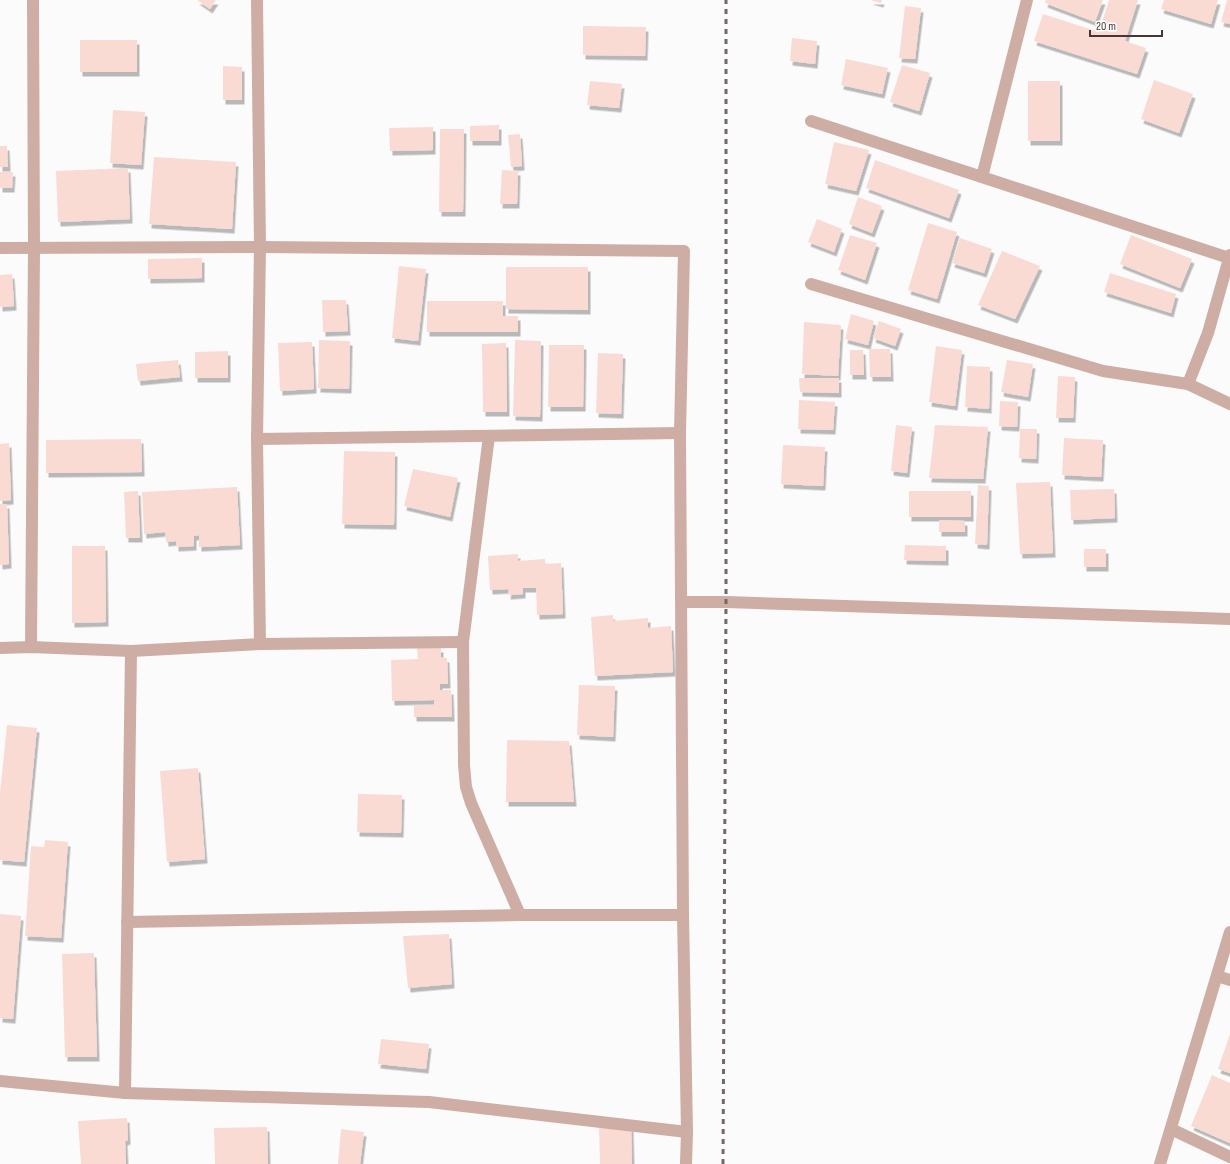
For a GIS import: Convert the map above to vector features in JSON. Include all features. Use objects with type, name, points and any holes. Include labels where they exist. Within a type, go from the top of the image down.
[{"type":"street","points":[[31,647],[34,249],[33,0]]},
{"type":"street","points":[[257,0],[260,247],[257,439],[260,644]]},
{"type":"street","points":[[982,177],[1027,0]]},
{"type":"street","points":[[810,121],[1230,257],[1208,334],[1188,384]]},
{"type":"street","points":[[0,248],[260,247],[684,251],[680,433],[683,915],[687,1132],[686,1164]]},
{"type":"street","points":[[811,284],[1103,371],[1188,384],[1230,404]]},
{"type":"street","points":[[257,439],[680,433]]},
{"type":"street","points":[[489,436],[463,642],[464,765],[466,787],[471,803],[520,915]]},
{"type":"street","points":[[682,602],[726,602],[1230,618]]},
{"type":"street","points":[[0,648],[31,647],[131,651],[260,644],[463,642]]},
{"type":"street","points":[[125,1093],[131,651]]},
{"type":"street","points":[[127,922],[520,915],[683,915]]},
{"type":"street","points":[[1160,1164],[1230,932]]},
{"type":"street","points":[[1216,976],[1230,980]]},
{"type":"street","points":[[0,1081],[125,1093],[428,1102],[687,1132]]},
{"type":"street","points":[[1171,1129],[1230,1157]]},
{"type":"building","points":[[197,0],[216,0],[210,9]]},
{"type":"building","points":[[870,0],[882,0],[881,3]]},
{"type":"building","points":[[1046,0],[1103,0],[1095,22],[1045,3]]},
{"type":"building","points":[[1109,0],[1138,0],[1125,41],[1146,48],[1137,74],[1034,41],[1043,14],[1099,32]]},
{"type":"building","points":[[1164,0],[1218,0],[1211,24],[1161,9]]},
{"type":"building","points":[[1227,0],[1230,0],[1230,24],[1221,22]]},
{"type":"building","points":[[905,6],[921,8],[915,59],[899,58]]},
{"type":"building","points":[[583,26],[646,27],[645,56],[583,55]]},
{"type":"building","points":[[792,38],[817,41],[815,64],[790,61]]},
{"type":"building","points":[[80,40],[137,40],[137,72],[80,72]]},
{"type":"building","points":[[846,59],[888,68],[882,94],[841,85]]},
{"type":"building","points":[[902,65],[930,73],[919,111],[890,102]]},
{"type":"building","points":[[223,66],[242,67],[242,100],[223,100]]},
{"type":"building","points":[[1154,80],[1193,94],[1179,133],[1141,119]]},
{"type":"building","points":[[590,81],[622,84],[619,108],[587,105]]},
{"type":"building","points":[[1028,81],[1060,81],[1060,141],[1028,141]]},
{"type":"building","points":[[113,110],[145,112],[141,165],[110,163]]},
{"type":"building","points":[[499,125],[499,141],[470,141],[470,126]]},
{"type":"building","points":[[433,127],[433,150],[390,151],[389,128]]},
{"type":"building","points":[[440,129],[464,129],[463,212],[439,212]]},
{"type":"building","points":[[520,134],[522,166],[511,167],[508,135]]},
{"type":"building","points":[[834,142],[869,150],[856,191],[825,184]]},
{"type":"building","points":[[0,146],[7,146],[8,167],[0,167]]},
{"type":"building","points":[[154,157],[236,162],[232,229],[149,224]]},
{"type":"building","points":[[875,160],[959,190],[949,218],[866,188]]},
{"type":"building","points":[[128,168],[130,219],[58,222],[56,171]]},
{"type":"building","points":[[502,170],[518,171],[517,204],[500,204]]},
{"type":"building","points":[[0,172],[13,172],[12,188],[0,188]]},
{"type":"building","points":[[858,197],[882,206],[872,233],[849,224]]},
{"type":"building","points":[[817,219],[842,229],[834,252],[808,242]]},
{"type":"building","points":[[928,223],[957,232],[937,299],[908,290]]},
{"type":"building","points":[[850,235],[877,243],[865,280],[838,270]]},
{"type":"building","points":[[1131,235],[1192,259],[1180,288],[1120,264]]},
{"type":"building","points":[[960,238],[992,249],[984,273],[952,263]]},
{"type":"building","points":[[1002,251],[1040,266],[1015,319],[978,305]]},
{"type":"building","points":[[202,258],[202,278],[148,279],[148,259]]},
{"type":"building","points":[[399,266],[426,269],[418,341],[392,338]]},
{"type":"building","points":[[506,267],[588,267],[588,310],[506,309]]},
{"type":"building","points":[[1110,273],[1176,294],[1171,313],[1104,292]]},
{"type":"building","points":[[12,274],[14,306],[0,307],[0,275]]},
{"type":"building","points":[[322,300],[346,300],[348,331],[323,332]]},
{"type":"building","points":[[427,301],[503,301],[503,316],[518,316],[518,332],[427,332]]},
{"type":"building","points":[[851,314],[874,321],[868,345],[845,339]]},
{"type":"building","points":[[879,321],[901,329],[895,346],[873,338]]},
{"type":"building","points":[[804,322],[841,325],[838,376],[802,374]]},
{"type":"building","points":[[319,340],[350,341],[349,389],[318,388]]},
{"type":"building","points":[[515,340],[541,341],[540,417],[513,416]]},
{"type":"building","points":[[312,342],[314,389],[280,391],[278,343]]},
{"type":"building","points":[[506,343],[507,412],[483,412],[482,344]]},
{"type":"building","points":[[549,345],[584,345],[583,407],[548,407]]},
{"type":"building","points":[[936,346],[962,350],[955,406],[929,402]]},
{"type":"building","points":[[869,349],[890,349],[891,377],[870,377]]},
{"type":"building","points":[[850,350],[863,350],[864,375],[850,375]]},
{"type":"building","points":[[228,351],[228,378],[195,378],[195,352]]},
{"type":"building","points":[[598,353],[623,354],[621,414],[596,413]]},
{"type":"building","points":[[178,360],[180,377],[138,381],[136,364]]},
{"type":"building","points":[[1007,360],[1033,364],[1028,397],[1001,392]]},
{"type":"building","points":[[967,366],[990,367],[989,409],[965,407]]},
{"type":"building","points":[[1058,376],[1075,377],[1073,418],[1056,418]]},
{"type":"building","points":[[799,378],[839,378],[839,393],[800,392]]},
{"type":"building","points":[[799,400],[835,402],[833,430],[798,429]]},
{"type":"building","points":[[1000,401],[1018,402],[1017,427],[999,426]]},
{"type":"building","points":[[896,425],[912,427],[907,473],[891,471]]},
{"type":"building","points":[[935,425],[988,427],[983,479],[929,478]]},
{"type":"building","points":[[1020,429],[1037,429],[1036,459],[1019,458]]},
{"type":"building","points":[[1064,438],[1103,440],[1101,477],[1062,475]]},
{"type":"building","points":[[141,439],[142,472],[46,473],[46,440]]},
{"type":"building","points":[[9,443],[11,500],[0,501],[0,444]]},
{"type":"building","points":[[783,445],[825,447],[823,486],[781,484]]},
{"type":"building","points":[[344,451],[395,452],[394,525],[342,524]]},
{"type":"building","points":[[413,469],[458,478],[450,517],[404,506]]},
{"type":"building","points":[[1050,482],[1053,553],[1020,554],[1016,483]]},
{"type":"building","points":[[978,485],[989,486],[987,545],[975,544]]},
{"type":"building","points":[[237,487],[240,545],[199,547],[199,535],[194,536],[194,546],[176,547],[176,541],[166,542],[165,532],[144,534],[142,492]]},
{"type":"building","points":[[1114,489],[1115,518],[1071,520],[1070,490]]},
{"type":"building","points":[[138,491],[140,538],[126,538],[124,492]]},
{"type":"building","points":[[909,491],[971,491],[971,517],[909,517]]},
{"type":"building","points":[[0,504],[7,504],[9,564],[0,565]]},
{"type":"building","points":[[939,520],[965,521],[965,532],[939,532]]},
{"type":"building","points":[[905,545],[946,546],[946,561],[904,560]]},
{"type":"building","points":[[72,546],[105,546],[106,622],[72,623]]},
{"type":"building","points":[[1084,549],[1106,549],[1106,567],[1084,567]]},
{"type":"building","points":[[518,554],[518,561],[545,559],[545,564],[561,563],[563,614],[537,615],[536,588],[523,588],[523,594],[508,595],[509,589],[490,590],[488,556]]},
{"type":"building","points":[[613,615],[613,621],[648,618],[648,628],[671,626],[673,672],[595,676],[591,617]]},
{"type":"building","points":[[417,648],[441,648],[441,657],[447,658],[448,684],[440,684],[440,690],[451,690],[452,717],[414,717],[414,705],[434,705],[434,700],[392,701],[391,660],[418,659]]},
{"type":"building","points":[[579,685],[615,686],[613,737],[577,735]]},
{"type":"building","points":[[7,725],[37,728],[24,862],[0,860],[0,793]]},
{"type":"building","points":[[507,740],[569,741],[574,802],[506,802]]},
{"type":"building","points":[[198,768],[205,859],[167,862],[160,771]]},
{"type":"building","points":[[358,794],[402,795],[401,833],[357,832]]},
{"type":"building","points":[[45,840],[68,842],[61,938],[25,936],[31,846],[44,847]]},
{"type":"building","points":[[0,914],[21,916],[13,1019],[0,1018]]},
{"type":"building","points":[[449,934],[452,984],[408,988],[403,936]]},
{"type":"building","points":[[94,953],[97,1057],[65,1057],[62,954]]},
{"type":"building","points":[[1230,1034],[1230,1073],[1218,1069]]},
{"type":"building","points":[[381,1039],[429,1044],[426,1069],[378,1064]]},
{"type":"building","points":[[1212,1075],[1230,1083],[1230,1143],[1191,1126]]},
{"type":"building","points":[[127,1118],[128,1140],[125,1141],[126,1164],[81,1164],[78,1121]]},
{"type":"building","points":[[267,1127],[268,1164],[215,1164],[214,1128]]},
{"type":"building","points":[[631,1127],[632,1164],[600,1164],[599,1128]]},
{"type":"building","points":[[341,1129],[364,1132],[360,1164],[338,1164]]},
{"type":"railway","points":[[723,1164],[726,602],[726,0]]}]
